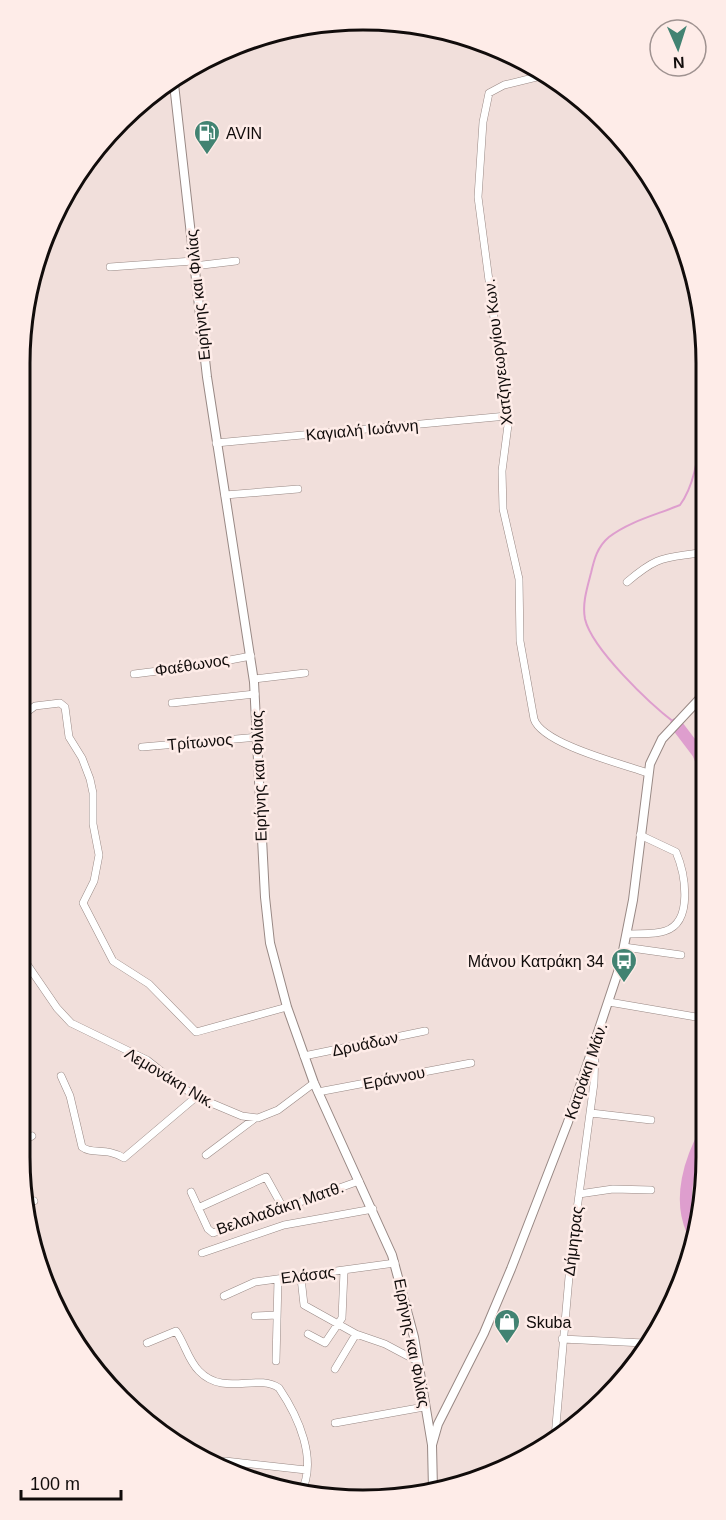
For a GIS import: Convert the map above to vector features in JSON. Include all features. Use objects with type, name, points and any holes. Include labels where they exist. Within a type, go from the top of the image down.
[{"type":"street","name":"Χατζηγεωργίου Κων.","points":[[535,78],[494,89],[488,97],[483,122],[478,197],[507,416],[502,500],[519,579],[520,641],[535,721],[542,731],[552,737],[648,773]]},
{"type":"street","name":"Ειρήνης και Φιλίας","points":[[175,89],[216,443],[254,679],[267,925],[287,1007],[314,1083],[373,1209],[395,1263],[409,1312],[432,1445]]},
{"type":"street","points":[[110,267],[236,261]]},
{"type":"street","name":"Καγιαλή Ιωάννη","points":[[216,443],[507,416]]},
{"type":"street","points":[[225,495],[298,489]]},
{"type":"street","points":[[627,582],[650,563],[672,555],[696,553]]},
{"type":"street","name":"Φαέθωνος","points":[[134,674],[198,666],[251,656]]},
{"type":"street","points":[[254,679],[305,673]]},
{"type":"street","points":[[172,703],[255,694]]},
{"type":"street","points":[[30,711],[38,705],[60,703],[65,707],[69,737],[82,758],[92,786],[93,824],[99,855],[94,881],[82,903],[113,961],[149,984],[196,1032],[287,1007]]},
{"type":"street","name":"Κατράκη Μάν.","points":[[432,1445],[444,1409],[484,1333],[507,1279],[595,1046],[628,934],[648,773],[653,754],[662,739],[696,703]]},
{"type":"street","name":"Τρίτωνος","points":[[142,747],[258,737]]},
{"type":"street","points":[[628,934],[665,931],[677,924],[684,907],[682,866],[676,852],[640,835]]},
{"type":"street","points":[[624,947],[681,955]]},
{"type":"street","name":"Λεμονάκη Νικ.","points":[[30,969],[57,1008],[71,1023],[147,1060],[196,1097],[242,1116],[255,1118]]},
{"type":"street","points":[[609,1002],[696,1017]]},
{"type":"street","name":"Δρυάδων","points":[[304,1056],[425,1031]]},
{"type":"street","name":"Δήμητρας","points":[[556,1429],[562,1339],[596,1066],[595,1046]]},
{"type":"street","name":"Εράννου","points":[[318,1092],[471,1063]]},
{"type":"street","points":[[61,1076],[70,1096],[82,1147],[91,1152],[112,1151],[125,1158],[196,1097]]},
{"type":"street","points":[[206,1155],[255,1118],[278,1110],[314,1083]]},
{"type":"street","points":[[591,1113],[651,1120]]},
{"type":"street","points":[[198,1208],[266,1177],[282,1206]]},
{"type":"street","name":"Βελαλαδάκη Ματθ.","points":[[191,1192],[208,1231],[213,1233],[282,1206],[359,1181]]},
{"type":"street","points":[[579,1194],[613,1189],[651,1190]]},
{"type":"street","points":[[202,1252],[284,1225],[373,1209]]},
{"type":"street","name":"Ελάσας","points":[[224,1296],[255,1282],[302,1278],[395,1263]]},
{"type":"street","points":[[308,1334],[324,1342],[339,1325],[343,1317],[344,1271]]},
{"type":"street","points":[[302,1278],[304,1305],[356,1334],[386,1344],[417,1361]]},
{"type":"street","points":[[276,1361],[278,1280]]},
{"type":"street","points":[[255,1316],[277,1315]]},
{"type":"street","points":[[147,1343],[176,1331],[192,1362],[208,1379],[233,1385],[277,1386],[302,1433],[306,1470],[304,1485]]},
{"type":"street","points":[[335,1369],[356,1334]]},
{"type":"street","points":[[562,1339],[639,1343]]},
{"type":"street","points":[[335,1424],[424,1407]]},
{"type":"street","points":[[432,1445],[433,1483]]},
{"type":"street","points":[[228,1461],[306,1470]]},
{"type":"waterway","points":[[675,723],[637,690],[610,660],[590,631],[584,613],[595,559],[605,541],[626,527],[680,505],[686,496],[696,465]]},
{"type":"waterway","points":[[676,724],[696,750]]},
{"type":"waterway","points":[[690,1223],[686,1192],[696,1152]]},
{"type":"place","name":"AVIN","points":[[207,156]]},
{"type":"place","name":"Μάνου Κατράκη 34","points":[[624,984]]},
{"type":"place","name":"Skuba","points":[[507,1345]]}]
